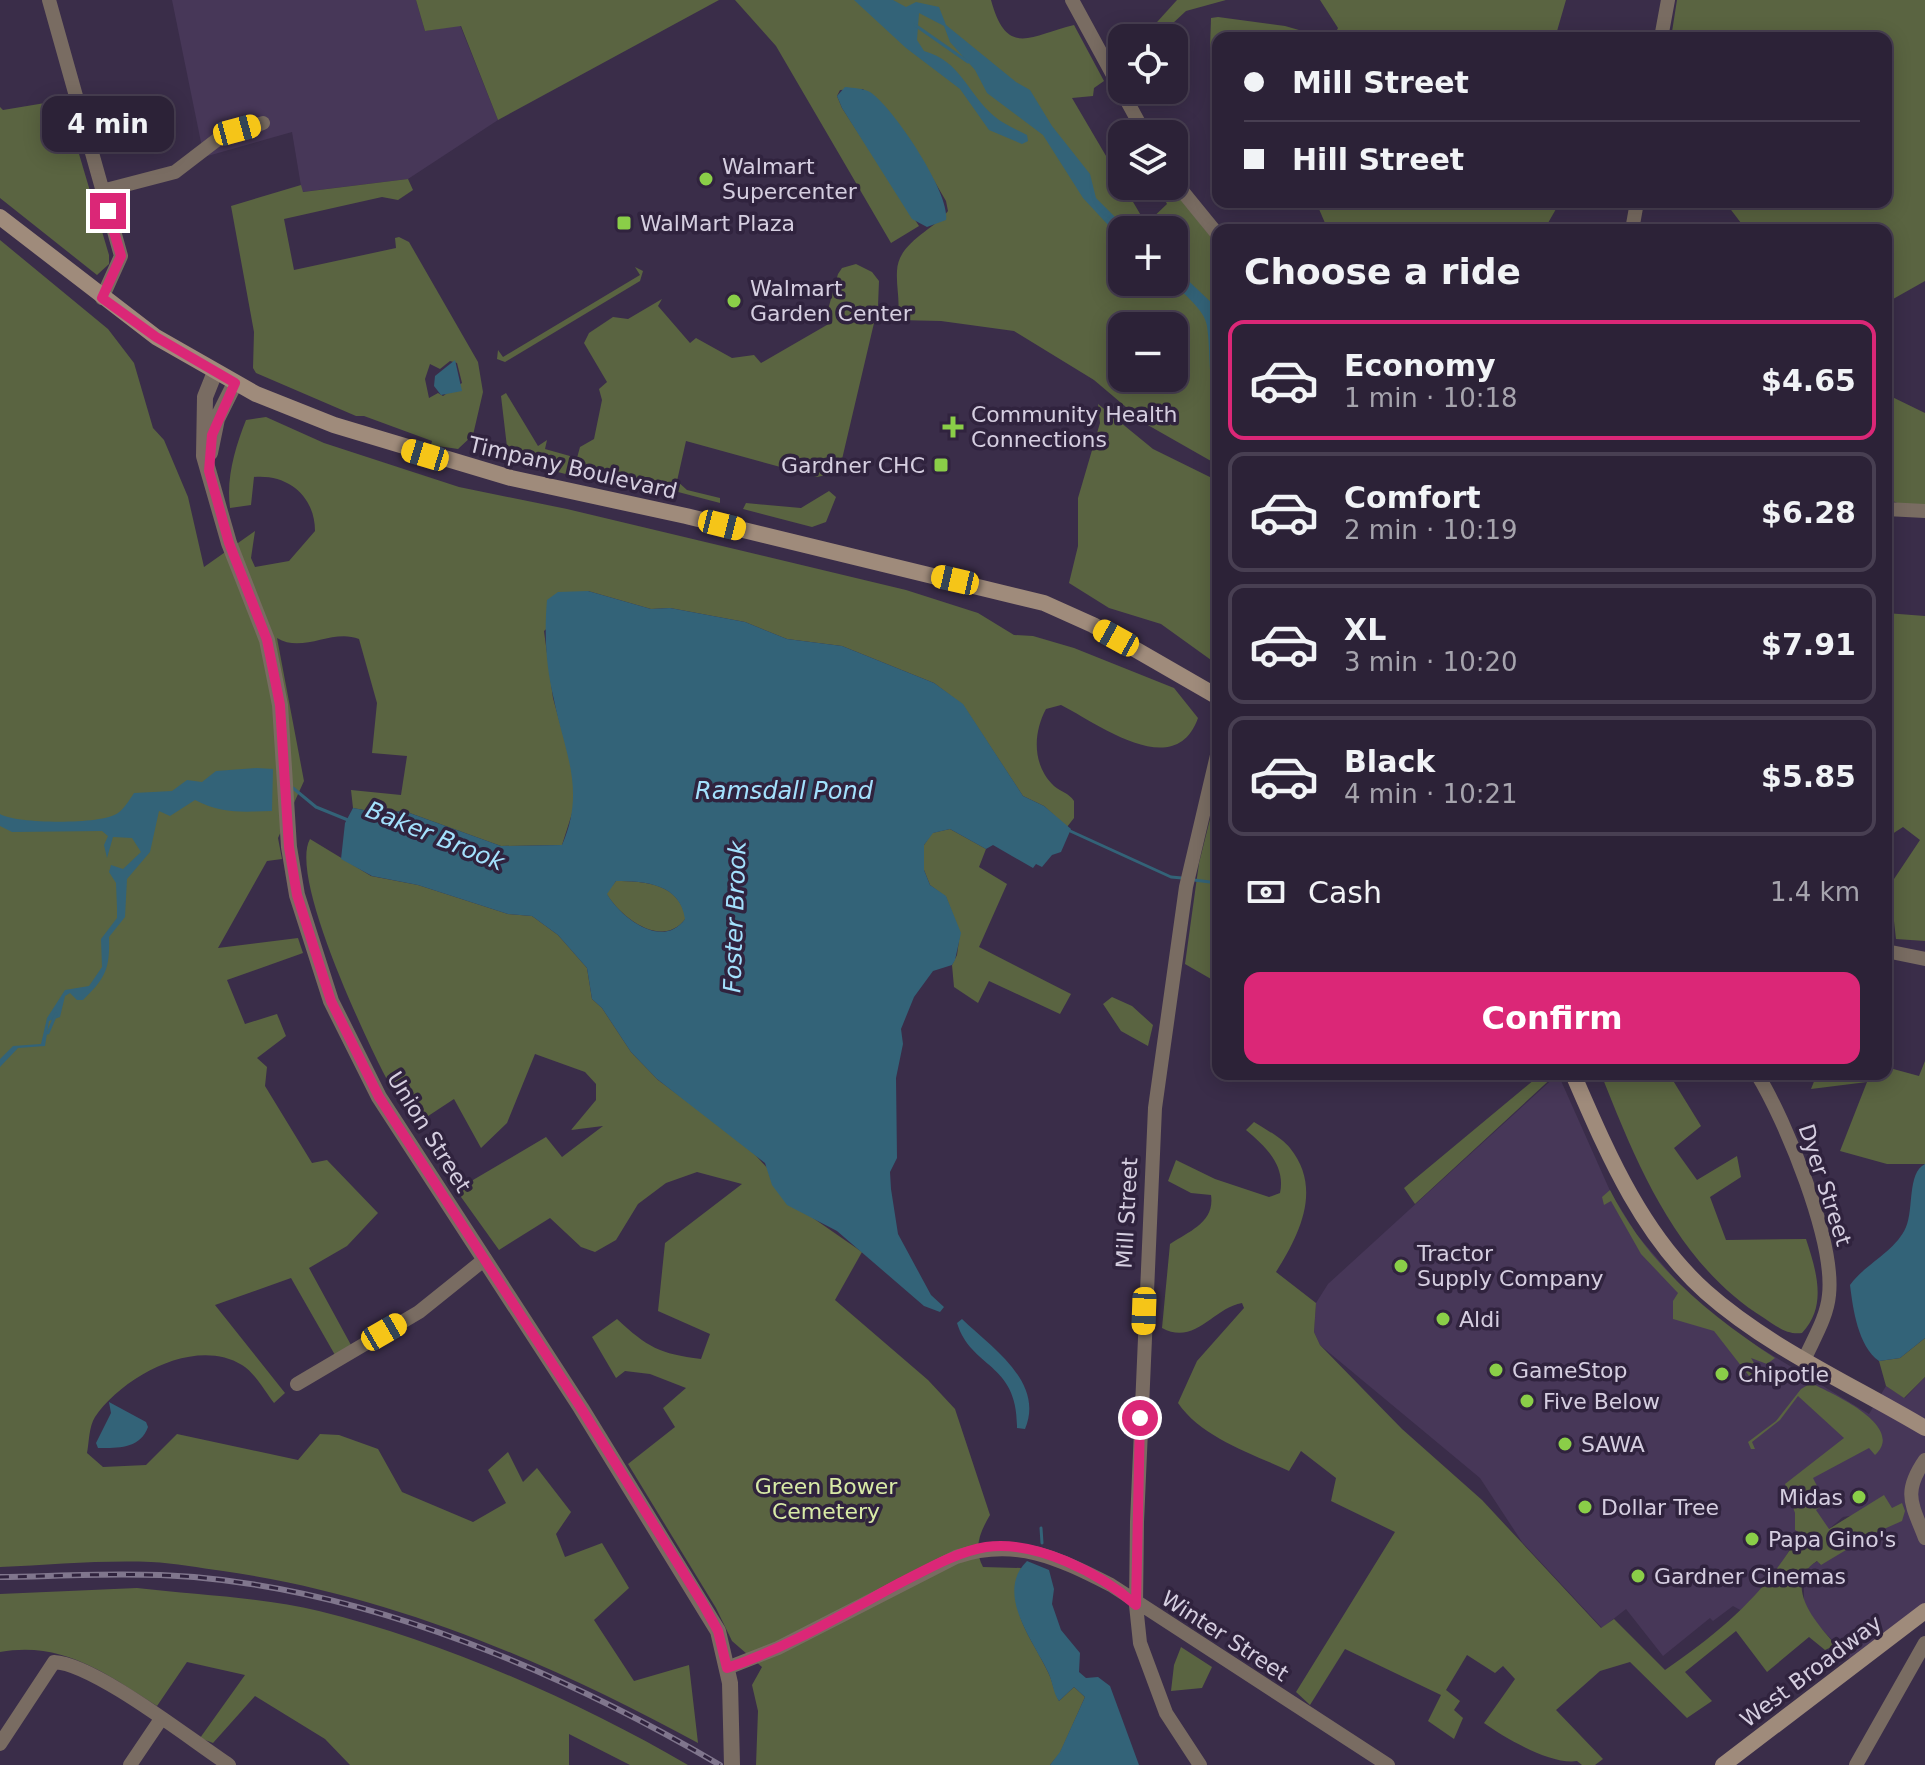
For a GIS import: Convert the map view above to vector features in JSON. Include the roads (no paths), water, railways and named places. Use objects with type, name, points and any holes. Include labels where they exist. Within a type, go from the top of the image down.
[{"type":"main road","name":"Timpany Boulevard","points":[[0,217],[156,337],[235,383],[334,425],[456,464],[1044,603],[1093,625],[1212,694]]},
{"type":"main road","points":[[1576,1080],[1620,1176],[1674,1257],[1717,1302],[1925,1428]]},
{"type":"main road","name":"West Broadway","points":[[1723,1765],[1925,1611]]},
{"type":"street","points":[[49,0],[121,256],[102,298]]},
{"type":"street","points":[[1072,0],[1137,120]]},
{"type":"street","points":[[1662,32],[1668,0]]},
{"type":"street","points":[[102,191],[175,172],[218,139],[263,123]]},
{"type":"street","points":[[1188,198],[1212,228]]},
{"type":"street","name":"Union Street","points":[[215,372],[206,390],[202,430],[209,471],[229,543],[267,640],[280,705],[289,847],[297,895],[331,1001],[379,1097],[485,1259],[718,1631],[727,1668],[732,1762]]},
{"type":"street","points":[[209,471],[212,435],[235,383]]},
{"type":"street","points":[[1892,509],[1925,511]]},
{"type":"street","name":"Mill Street","points":[[1200,1765],[1183,1743],[1152,1682],[1140,1643],[1136,1605],[1153,1138],[1188,870],[1212,775]]},
{"type":"street","points":[[1892,952],[1925,959]]},
{"type":"street","name":"Dyer Street","points":[[1760,1080],[1788,1137],[1826,1255],[1828,1302],[1805,1358]]},
{"type":"street","points":[[297,1384],[419,1312],[485,1259]]},
{"type":"street","points":[[1925,1460],[1909,1495],[1925,1538]]},
{"type":"street","name":"Winter Street","points":[[727,1668],[778,1648],[956,1557],[984,1547],[1032,1551],[1111,1585],[1136,1605],[1388,1765]]},
{"type":"street","points":[[1856,1765],[1925,1643]]},
{"type":"street","points":[[0,1744],[54,1662],[75,1667],[229,1765]]},
{"type":"street","points":[[130,1765],[161,1719]]},
{"type":"water","points":[[854,0],[893,0],[906,7],[916,2],[939,7],[946,25],[1030,90],[1052,126],[1090,174],[1096,198],[1114,216],[1108,216],[1108,225],[1083,198],[1043,135],[987,93],[975,70],[950,42],[944,26],[919,13],[917,40],[924,51],[947,62],[994,116],[1027,135],[1028,141],[1022,144],[989,130],[960,89],[906,48]]},
{"type":"water","points":[[845,87],[870,92],[905,132],[939,191],[946,220],[927,227],[912,219],[842,108],[837,96]]},
{"type":"water","points":[[1188,280],[1212,303],[1212,387],[1205,320],[1186,296]]},
{"type":"water","points":[[455,360],[462,391],[441,395],[434,386],[435,376]]},
{"type":"water","name":"Ramsdall Pond","points":[[588,591],[651,609],[670,608],[745,622],[787,639],[842,646],[934,683],[963,704],[1023,796],[1044,806],[1071,829],[1061,852],[1052,855],[1042,867],[1036,864],[1033,868],[993,845],[986,849],[950,829],[933,833],[924,845],[924,870],[930,885],[946,896],[961,933],[952,965],[933,971],[914,997],[901,1029],[903,1044],[896,1078],[897,1158],[890,1172],[898,1234],[931,1295],[944,1307],[940,1312],[924,1306],[837,1231],[787,1205],[772,1185],[765,1163],[657,1079],[631,1052],[602,1008],[592,999],[587,968],[558,935],[532,916],[508,914],[418,885],[372,876],[341,859],[345,823],[353,808],[380,813],[404,811],[501,846],[562,845],[569,825],[573,789],[551,687],[546,638],[547,600],[558,592]],"holes":[[[616,881],[650,884],[669,892],[682,907],[685,919],[666,932],[654,931],[632,921],[607,894]]]},
{"type":"water","points":[[273,769],[272,811],[224,810],[195,800],[170,816],[159,811],[150,852],[127,879],[125,917],[109,937],[109,957],[102,979],[83,1000],[77,1000],[70,993],[65,996],[60,1017],[49,1021],[45,1046],[18,1048],[0,1067],[0,1059],[13,1046],[41,1044],[47,1018],[65,990],[89,986],[102,967],[101,939],[117,918],[116,883],[109,872],[111,865],[123,869],[141,852],[132,838],[113,837],[107,858],[104,845],[108,836],[102,831],[12,832],[0,826],[0,814],[23,820],[95,820],[118,813],[134,793],[172,791],[187,780],[202,782],[216,771]]},
{"type":"water","points":[[1925,1164],[1925,1338],[1900,1358],[1879,1361],[1861,1337],[1850,1285],[1901,1236],[1908,1219],[1913,1183],[1919,1169]]},
{"type":"water","points":[[962,1319],[1000,1354],[1022,1381],[1028,1396],[1029,1412],[1025,1429],[1017,1428],[1015,1406],[1002,1378],[972,1350],[964,1338],[957,1323]]},
{"type":"water","points":[[109,1402],[146,1422],[148,1427],[140,1440],[128,1446],[98,1448],[96,1443],[111,1413]]},
{"type":"water","points":[[1027,1561],[1049,1570],[1054,1589],[1052,1604],[1061,1630],[1080,1653],[1079,1672],[1086,1678],[1098,1677],[1110,1686],[1139,1765],[1050,1765],[1060,1752],[1085,1697],[1074,1687],[1059,1701],[1020,1617],[1014,1588],[1018,1574]]},
{"type":"waterway","name":"Foster Brook","points":[[915,25],[968,62]]},
{"type":"waterway","name":"Baker Brook","points":[[293,788],[316,807],[348,820]]},
{"type":"waterway","name":"Foster Brook","points":[[1068,830],[1171,877],[1182,878]]},
{"type":"waterway","name":"Foster Brook","points":[[1194,880],[1212,882]]},
{"type":"waterway","points":[[48,1033],[56,1014]]},
{"type":"waterway","name":"Foster Brook","points":[[1041,1528],[1042,1543]]},
{"type":"railway","points":[[0,1577],[194,1577],[263,1586],[331,1600],[467,1642],[533,1669],[660,1731],[720,1765]]},
{"type":"place","name":"Walmart Supercenter","points":[[706,179]]},
{"type":"place","name":"WalMart Plaza","points":[[624,223]]},
{"type":"place","name":"Walmart Garden Center","points":[[734,301]]},
{"type":"place","name":"Community Health Connections","points":[[953,427]]},
{"type":"place","name":"Gardner CHC","points":[[941,465]]},
{"type":"place","name":"Tractor Supply Company","points":[[1401,1266]]},
{"type":"place","name":"Aldi","points":[[1443,1319]]},
{"type":"place","name":"GameStop","points":[[1496,1370]]},
{"type":"place","name":"Chipotle","points":[[1722,1374]]},
{"type":"place","name":"Five Below","points":[[1527,1401]]},
{"type":"place","name":"SAWA","points":[[1565,1444]]},
{"type":"place","name":"Midas","points":[[1859,1497]]},
{"type":"place","name":"Dollar Tree","points":[[1585,1507]]},
{"type":"place","name":"Papa Gino's","points":[[1752,1539]]},
{"type":"place","name":"Gardner Cinemas","points":[[1638,1576]]},
{"type":"park label","name":"Green Bower Cemetery","points":[[826,1498]]}]
